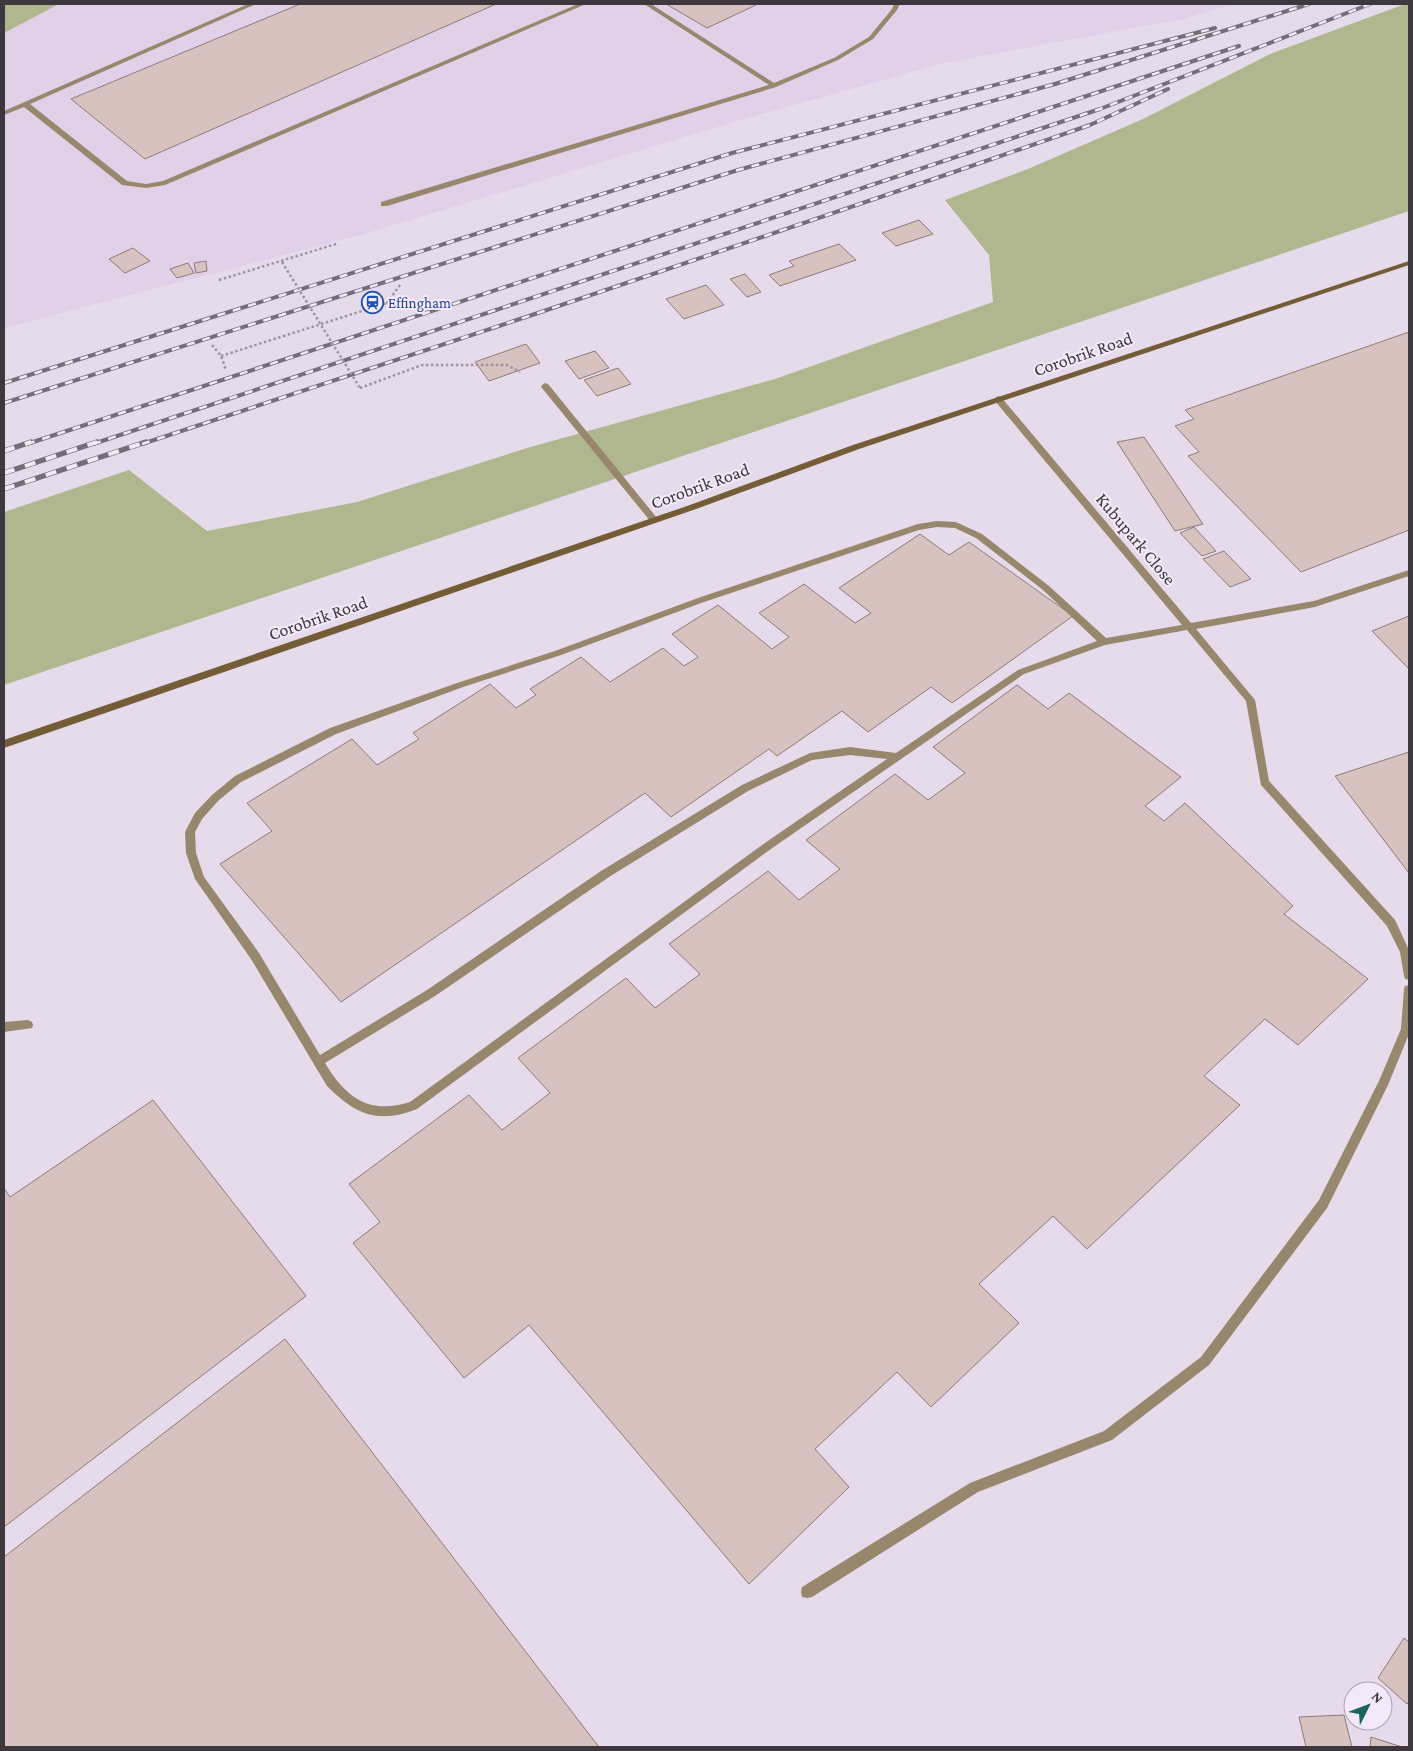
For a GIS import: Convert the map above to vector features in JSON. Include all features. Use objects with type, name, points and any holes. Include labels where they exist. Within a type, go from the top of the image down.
[{"type":"street","name":"Corobrik Road","points":[[4,744],[654,520],[856,447],[1409,263]]},
{"type":"lane","points":[[4,113],[253,4]]},
{"type":"lane","points":[[25,104],[125,182],[146,186],[165,184],[583,4]]},
{"type":"lane","points":[[647,4],[774,86]]},
{"type":"lane","points":[[384,204],[774,86],[836,59],[871,38],[897,4]]},
{"type":"lane","points":[[545,386],[654,520]]},
{"type":"lane","name":"Kubupark Close","points":[[998,399],[1250,700],[1264,782],[1391,922],[1405,952],[1409,976]]},
{"type":"lane","points":[[1104,642],[1046,588],[979,536],[956,525],[937,524],[918,527],[720,594],[558,653],[451,688],[333,731],[268,762],[238,779],[215,798],[198,816],[190,832],[191,853],[200,879],[255,956],[318,1062],[332,1082],[347,1100],[364,1110],[381,1113],[397,1112],[413,1106],[765,848],[1021,672],[1104,642],[1315,604],[1409,573]]},
{"type":"lane","points":[[318,1062],[430,993],[605,874],[745,788],[810,757],[850,751],[897,757]]},
{"type":"lane","points":[[807,1592],[974,1487],[1108,1436],[1205,1362],[1323,1204],[1384,1082],[1406,1029],[1409,989]]},
{"type":"lane","points":[[4,1027],[28,1025]]},
{"type":"path","points":[[219,280],[336,244]]},
{"type":"path","points":[[282,262],[360,388],[422,365],[507,365],[545,386]]},
{"type":"path","points":[[387,302],[400,285]]},
{"type":"path","points":[[221,356],[387,302],[419,307]]},
{"type":"path","points":[[212,345],[221,356],[226,370]]},
{"type":"shaded area","points":[[59,4],[1234,4],[1183,19],[944,63],[741,120],[357,236],[4,328],[4,33]]},
{"type":"green space","points":[[4,4],[59,4],[4,33]]},
{"type":"green space","points":[[1409,4],[1409,211],[4,685],[4,512],[129,470],[207,531],[357,502],[527,448],[775,379],[993,302],[989,255],[945,200],[1028,169],[1143,119],[1270,54]]},
{"type":"building","points":[[300,4],[496,4],[145,159],[71,99]]},
{"type":"building","points":[[666,4],[758,4],[707,28]]},
{"type":"building","points":[[919,220],[933,234],[896,246],[882,233]]},
{"type":"building","points":[[839,244],[856,260],[780,286],[769,275],[794,266],[789,261]]},
{"type":"building","points":[[133,248],[150,261],[125,273],[109,259]]},
{"type":"building","points":[[206,261],[207,271],[196,273],[194,263]]},
{"type":"building","points":[[188,263],[194,273],[177,278],[170,269]]},
{"type":"building","points":[[745,274],[761,292],[747,297],[730,279]]},
{"type":"building","points":[[706,285],[724,305],[684,319],[666,299]]},
{"type":"building","points":[[1409,332],[1409,530],[1301,572],[1188,456],[1199,452],[1175,426],[1194,419],[1185,410]]},
{"type":"building","points":[[526,344],[540,363],[489,381],[475,362]]},
{"type":"building","points":[[595,351],[609,368],[579,379],[565,361]]},
{"type":"building","points":[[618,368],[631,384],[597,396],[584,380]]},
{"type":"building","points":[[1144,437],[1203,524],[1175,531],[1117,442]]},
{"type":"building","points":[[1194,527],[1216,551],[1202,556],[1180,533]]},
{"type":"building","points":[[920,534],[949,555],[969,542],[1073,616],[952,703],[931,687],[868,732],[842,711],[777,756],[769,749],[671,817],[645,793],[341,1002],[220,864],[272,831],[247,803],[352,739],[377,765],[419,739],[413,733],[490,684],[516,708],[536,695],[530,689],[581,657],[610,682],[663,648],[684,666],[698,657],[672,634],[718,605],[772,649],[789,637],[759,613],[804,584],[855,623],[871,613],[839,588]]},
{"type":"building","points":[[1224,551],[1251,579],[1230,587],[1203,559]]},
{"type":"building","points":[[1409,616],[1409,669],[1372,631]]},
{"type":"building","points":[[1017,685],[1048,709],[1069,693],[1181,777],[1145,806],[1164,821],[1185,803],[1293,906],[1284,914],[1368,979],[1298,1045],[1265,1019],[1204,1076],[1240,1105],[1087,1249],[1053,1216],[979,1284],[1019,1323],[931,1407],[897,1372],[815,1449],[849,1487],[749,1584],[529,1325],[464,1378],[353,1243],[380,1222],[349,1184],[469,1095],[502,1130],[550,1093],[518,1058],[626,978],[655,1008],[700,974],[669,944],[768,871],[799,900],[840,869],[806,840],[895,774],[928,800],[965,773],[933,747]]},
{"type":"building","points":[[1409,752],[1409,873],[1335,776]]},
{"type":"building","points":[[153,1100],[306,1296],[4,1527],[4,1188],[10,1197]]},
{"type":"building","points":[[285,1339],[599,1747],[4,1747],[4,1557]]},
{"type":"building","points":[[1404,1638],[1409,1642],[1409,1701],[1407,1704],[1393,1691],[1393,1681],[1381,1681],[1378,1678]]},
{"type":"building","points":[[1343,1715],[1343,1731],[1348,1731],[1352,1747],[1306,1747],[1299,1717]]},
{"type":"building","points":[[1371,1737],[1402,1747],[1370,1747]]},
{"type":"railway","points":[[4,403],[738,170],[1055,84],[1309,4]]},
{"type":"railway","points":[[93,444],[1100,109],[1370,4]]},
{"type":"railway","points":[[4,383],[732,153],[1215,28]]},
{"type":"railway","points":[[27,444],[1239,46]]},
{"type":"railway","points":[[142,444],[532,315],[1090,125],[1168,89]]},
{"type":"railway","points":[[4,451],[31,442]]},
{"type":"railway","points":[[4,473],[97,442]]},
{"type":"railway","points":[[4,489],[146,442]]},
{"type":"place","name":"Effingham","points":[[372,303]]}]
